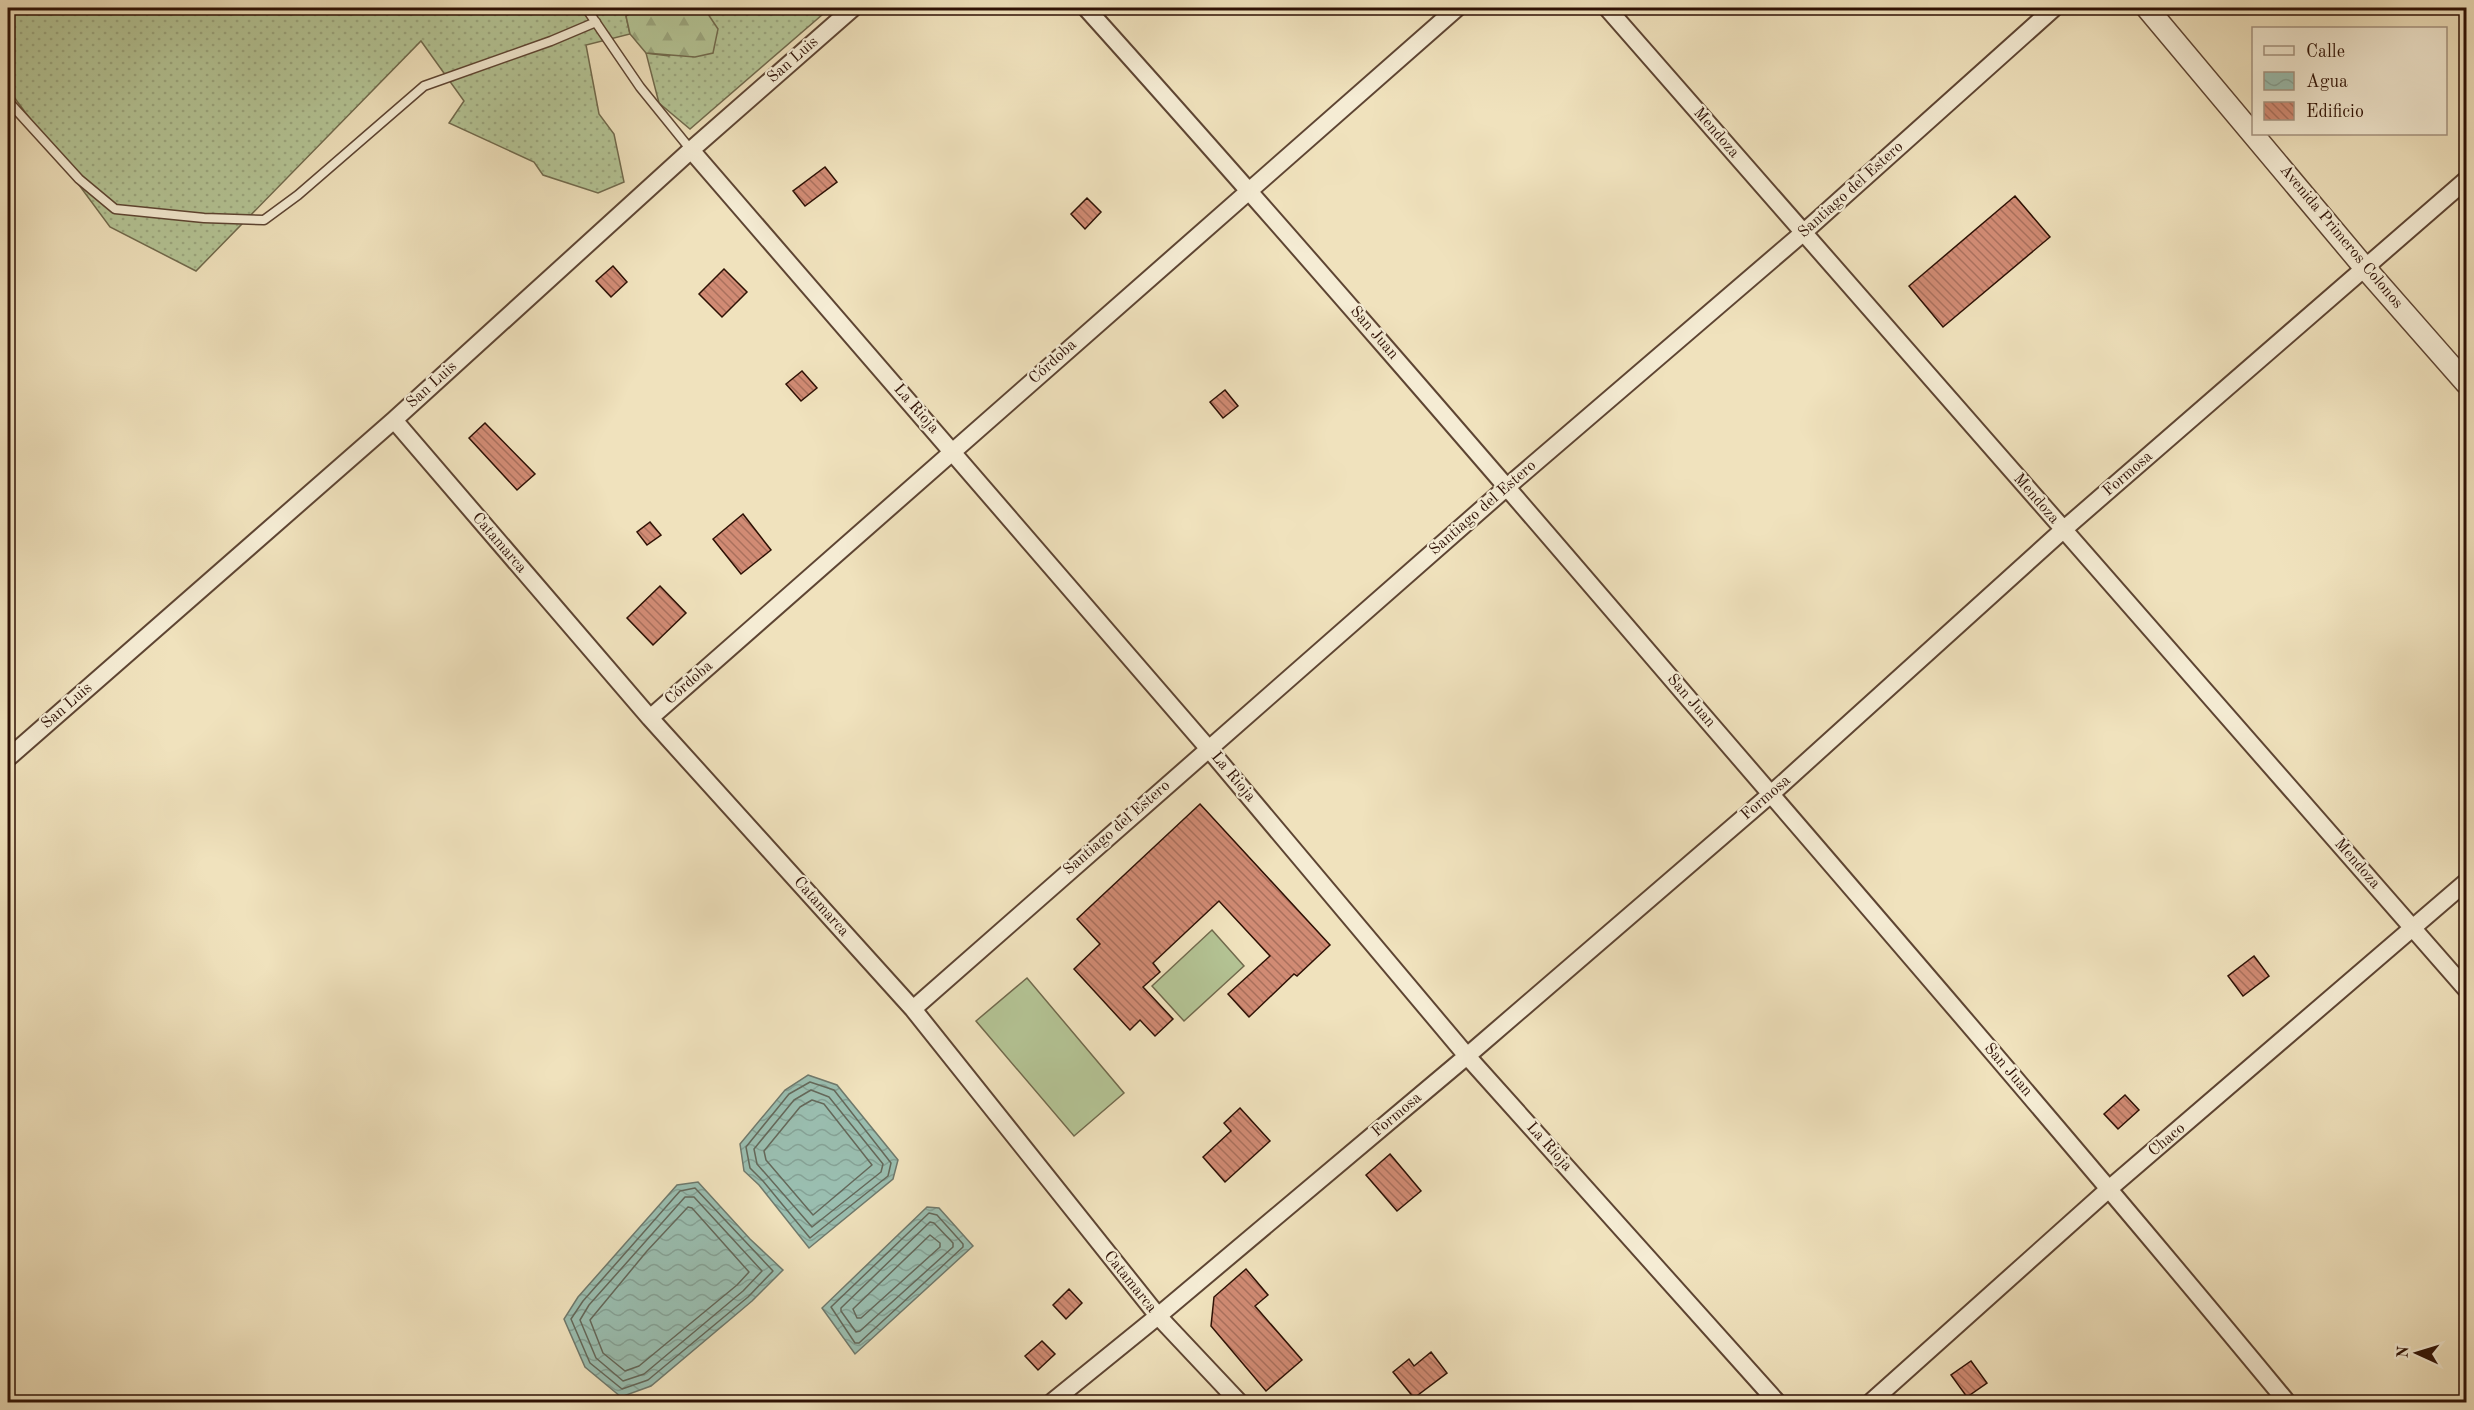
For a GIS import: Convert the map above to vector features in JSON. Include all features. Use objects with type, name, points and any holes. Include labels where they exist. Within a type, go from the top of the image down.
[{"type":"street","name":"San Luis","points":[[8,758],[394,420],[691,150],[853,8]]},
{"type":"street","name":"San Juan","points":[[1086,8],[1249,189],[1507,487],[2110,1188],[2287,1402]]},
{"type":"street","name":"Córdoba","points":[[650,718],[1457,8]]},
{"type":"street","name":"Mendoza","points":[[1607,8],[2466,989]]},
{"type":"street","name":"Santiago del Estero","points":[[913,1009],[1507,487],[1804,232],[2054,8]]},
{"type":"street","name":"Avenida Primeros Colonos","points":[[2147,8],[2252,133]]},
{"type":"street","name":"Avenida Primeros Colonos","points":[[2253,135],[2365,268],[2466,383]]},
{"type":"street","name":"La Rioja","points":[[691,150],[1208,748],[1467,1056],[1777,1402]]},
{"type":"street","name":"Formosa","points":[[1052,1402],[1158,1316],[1467,1056],[1771,794],[2063,530],[2466,180]]},
{"type":"street","name":"Catamarca","points":[[394,420],[650,718],[913,1009],[1158,1316],[1239,1402]]},
{"type":"street","name":"Chaco","points":[[1871,1402],[2110,1188],[2466,882]]},
{"type":"lane","points":[[586,8],[640,87],[691,150]]},
{"type":"lane","points":[[8,101],[79,179],[115,209],[204,218],[264,220],[298,195],[424,86],[551,41],[596,22]]},
{"type":"green space","points":[[8,8],[639,8],[626,16],[630,34],[586,45],[599,114],[614,134],[624,182],[598,193],[543,175],[534,162],[449,123],[464,101],[421,41],[196,271],[110,227],[8,89]]},
{"type":"green space","points":[[639,8],[691,8],[694,11],[708,14],[718,29],[713,53],[695,57],[646,53],[630,34],[626,16]]},
{"type":"green space","points":[[691,8],[830,8],[690,129],[659,103],[646,53],[669,56],[708,14],[694,11]]},
{"type":"green space","points":[[1212,930],[1244,966],[1184,1021],[1152,986]]},
{"type":"green space","points":[[1027,978],[1124,1093],[1074,1136],[976,1021]]},
{"type":"water","points":[[808,1075],[837,1085],[898,1160],[893,1179],[809,1248],[759,1185],[744,1171],[740,1144],[785,1090]]},
{"type":"water","points":[[698,1182],[750,1239],[783,1270],[752,1301],[651,1386],[621,1397],[585,1367],[564,1319],[578,1297],[677,1185]]},
{"type":"water","points":[[927,1207],[939,1208],[973,1246],[855,1354],[822,1308]]},
{"type":"building","points":[[825,167],[837,182],[805,206],[793,191]]},
{"type":"building","points":[[2015,196],[2050,237],[1943,327],[1909,286]]},
{"type":"building","points":[[1087,198],[1101,212],[1085,229],[1071,214]]},
{"type":"building","points":[[613,266],[627,282],[611,297],[596,281]]},
{"type":"building","points":[[724,269],[747,292],[722,317],[699,294]]},
{"type":"building","points":[[802,371],[817,388],[801,401],[786,384]]},
{"type":"building","points":[[1225,390],[1238,406],[1223,418],[1210,402]]},
{"type":"building","points":[[485,423],[535,474],[517,490],[469,438]]},
{"type":"building","points":[[743,514],[771,550],[741,574],[713,539]]},
{"type":"building","points":[[650,522],[661,535],[647,545],[637,532]]},
{"type":"building","points":[[660,586],[686,613],[653,645],[627,618]]},
{"type":"building","points":[[1200,804],[1330,945],[1297,976],[1294,974],[1249,1017],[1228,994],[1270,956],[1219,901],[1153,963],[1160,972],[1143,987],[1173,1019],[1155,1036],[1140,1020],[1130,1030],[1074,969],[1100,944],[1077,919]]},
{"type":"building","points":[[2254,956],[2269,976],[2243,996],[2228,976]]},
{"type":"building","points":[[2125,1095],[2139,1110],[2118,1129],[2104,1114]]},
{"type":"building","points":[[1240,1108],[1270,1141],[1225,1182],[1203,1157],[1231,1131],[1224,1123]]},
{"type":"building","points":[[1390,1154],[1421,1191],[1397,1211],[1366,1175]]},
{"type":"building","points":[[1246,1269],[1268,1295],[1255,1306],[1302,1360],[1266,1391],[1211,1326],[1214,1297]]},
{"type":"building","points":[[1069,1289],[1082,1303],[1066,1319],[1053,1305]]},
{"type":"building","points":[[1042,1341],[1055,1354],[1038,1370],[1025,1356]]},
{"type":"building","points":[[1431,1352],[1447,1373],[1414,1398],[1393,1372],[1409,1359],[1414,1366]]},
{"type":"building","points":[[1971,1361],[1987,1383],[1967,1397],[1951,1375]]}]
